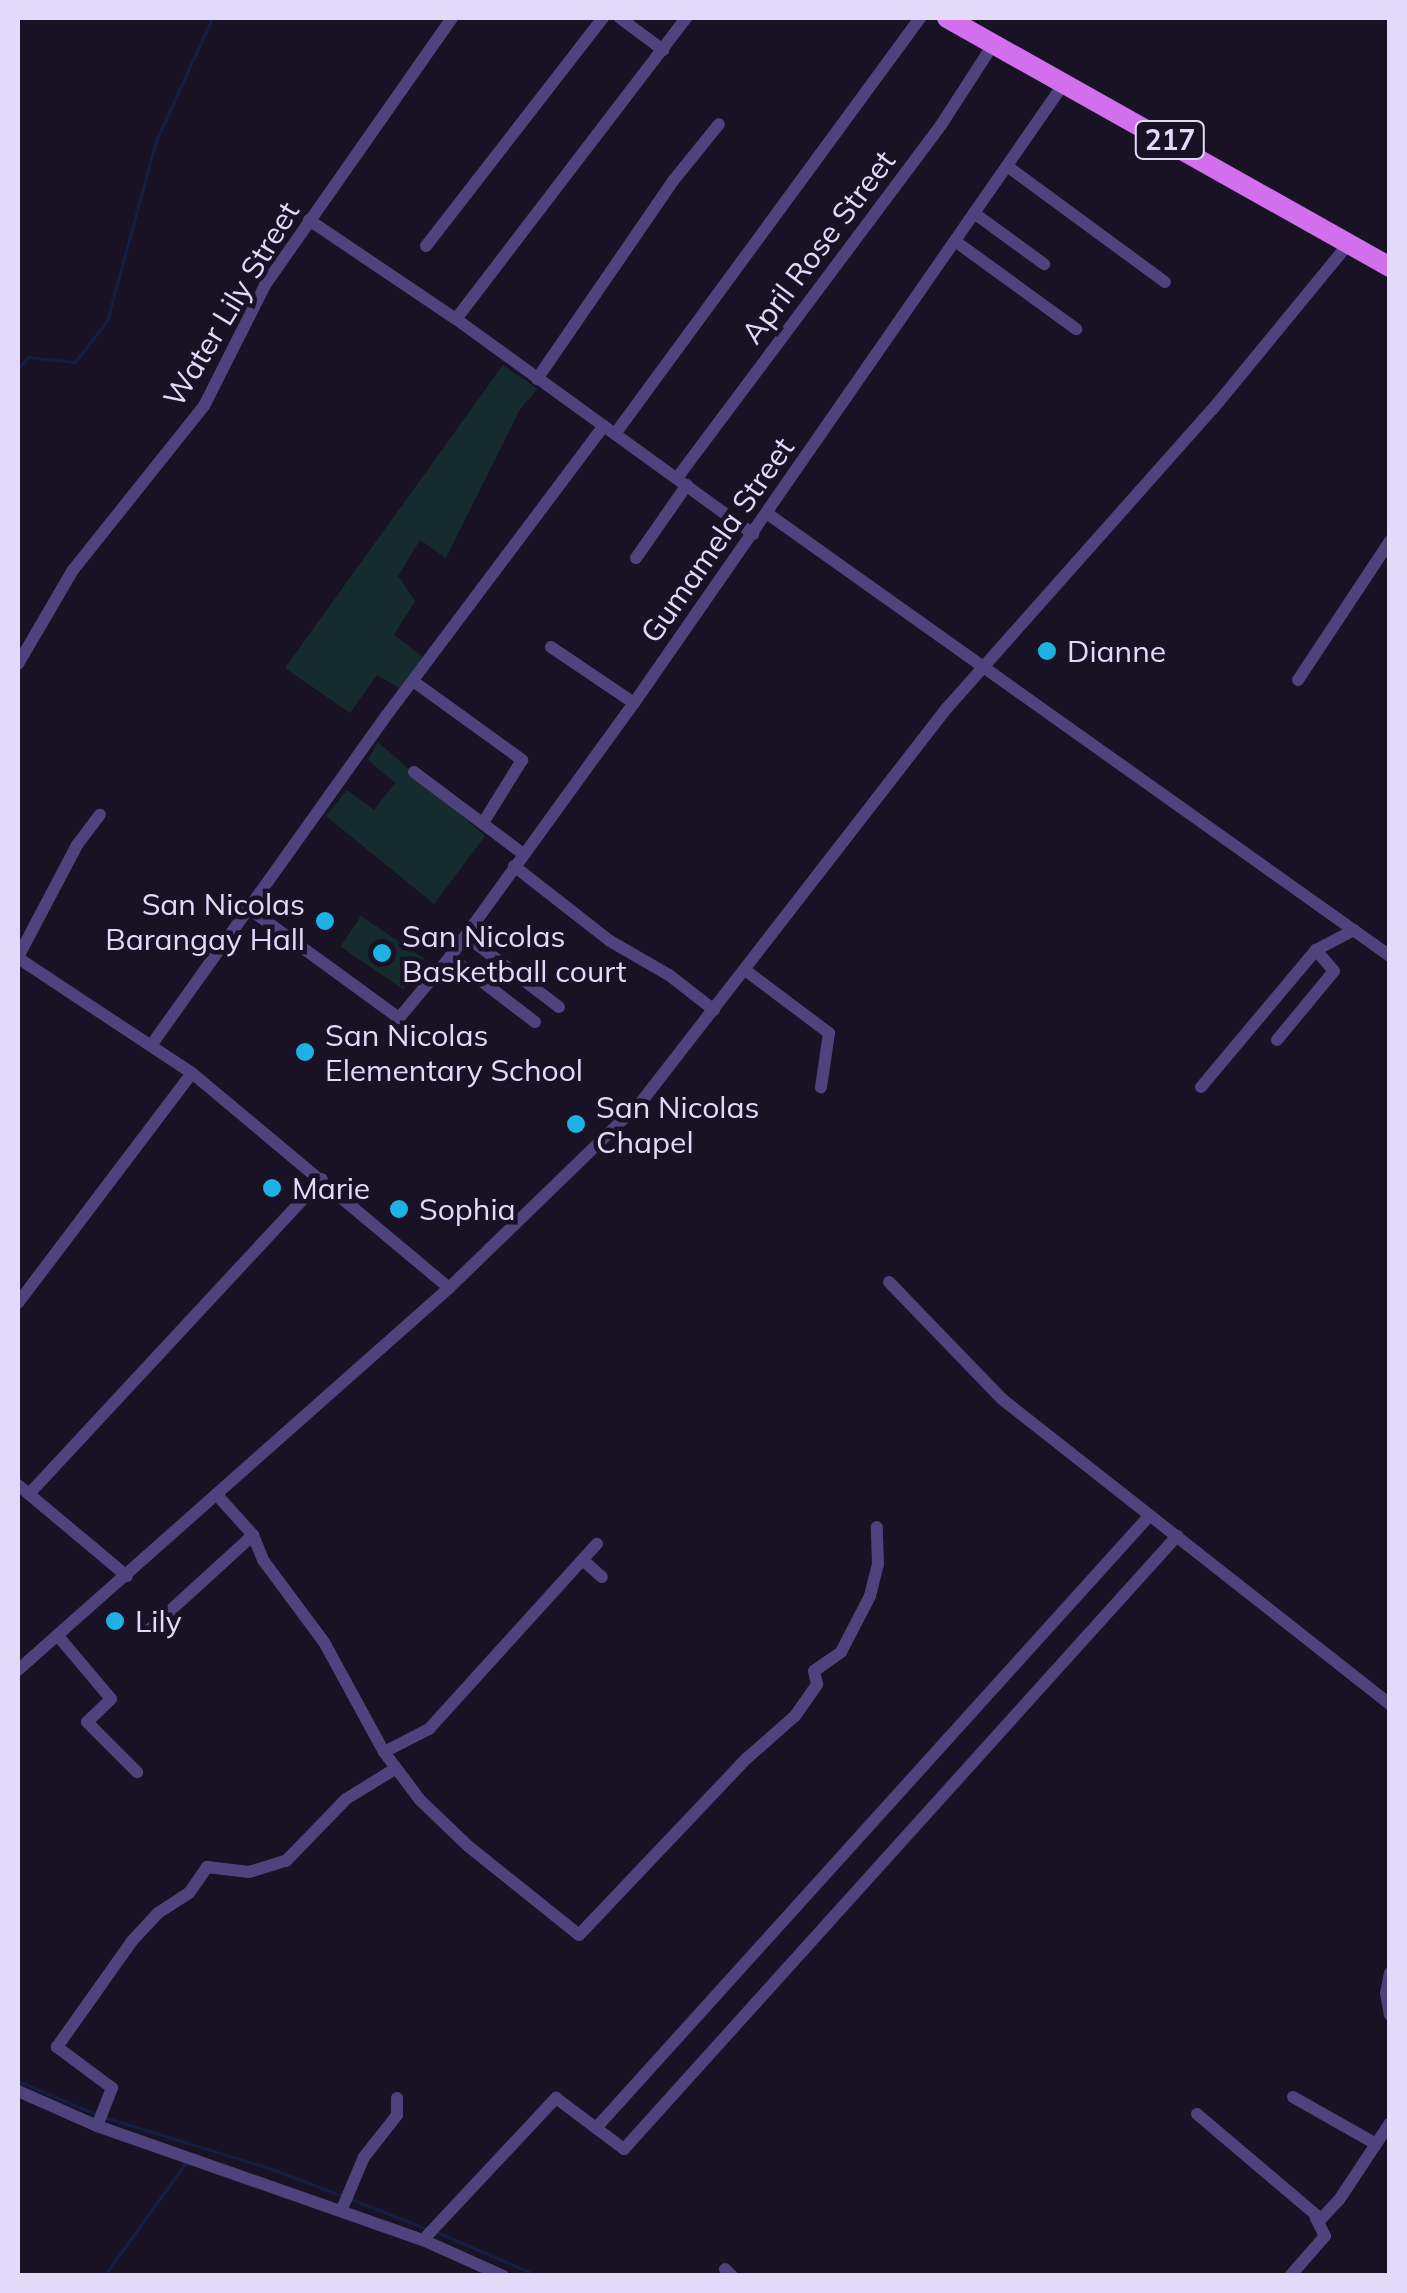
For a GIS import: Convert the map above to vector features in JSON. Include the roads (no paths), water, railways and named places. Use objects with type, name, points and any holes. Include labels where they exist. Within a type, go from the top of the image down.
[{"type":"main road","name":"217","points":[[947,18],[1390,267]]},
{"type":"street","name":"Water Lily Street","points":[[18,664],[73,570],[204,406],[265,285],[452,18]]},
{"type":"street","points":[[426,246],[604,18]]},
{"type":"street","points":[[620,18],[663,50]]},
{"type":"street","points":[[456,319],[686,18]]},
{"type":"street","points":[[152,1044],[413,680],[609,430],[920,18]]},
{"type":"street","name":"April Rose Street","points":[[636,558],[682,482],[941,125],[994,43]]},
{"type":"street","name":"Gumamela Street","points":[[248,908],[399,1018],[466,936],[634,703],[1065,82]]},
{"type":"street","points":[[538,379],[673,182],[719,124]]},
{"type":"street","points":[[1006,166],[1165,282]]},
{"type":"street","points":[[974,213],[1044,264]]},
{"type":"street","points":[[309,220],[456,319],[752,534]]},
{"type":"street","points":[[955,240],[1076,328]]},
{"type":"street","points":[[21,1662],[58,1636],[127,1576],[449,1288],[642,1101],[982,666],[1212,410],[1349,242]]},
{"type":"street","points":[[768,514],[1390,956]]},
{"type":"street","points":[[1298,680],[1390,541]]},
{"type":"street","points":[[551,647],[634,703]]},
{"type":"street","points":[[413,680],[522,760],[483,823]]},
{"type":"street","points":[[414,772],[483,823],[518,860],[610,941],[669,975],[714,1010]]},
{"type":"street","points":[[100,815],[77,845],[18,957],[192,1073],[449,1288]]},
{"type":"street","points":[[1201,1088],[1316,950],[1354,930]]},
{"type":"street","points":[[466,936],[559,1007]]},
{"type":"street","points":[[1276,1040],[1334,971],[1316,950]]},
{"type":"street","points":[[450,957],[535,1022]]},
{"type":"street","points":[[745,970],[829,1033],[821,1087]]},
{"type":"street","points":[[18,1303],[192,1073]]},
{"type":"street","points":[[127,1576],[23,1490],[322,1178]]},
{"type":"street","points":[[889,1282],[1002,1399],[1390,1704]]},
{"type":"street","points":[[217,1495],[253,1536],[263,1560],[324,1642],[395,1769],[468,1846],[572,1932],[582,1934],[746,1759],[795,1716],[817,1684],[814,1672],[841,1652],[870,1596],[878,1564],[878,1527]]},
{"type":"street","points":[[596,2128],[1150,1515]]},
{"type":"street","points":[[149,1630],[253,1536]]},
{"type":"street","points":[[423,2240],[556,2098],[624,2150],[1177,1536]]},
{"type":"street","points":[[384,1752],[429,1729],[598,1544]]},
{"type":"street","points":[[584,1561],[602,1577]]},
{"type":"street","points":[[58,1636],[110,1699],[87,1722],[137,1772]]},
{"type":"street","points":[[97,2126],[112,2088],[58,2047],[132,1940],[158,1913],[189,1893],[207,1867],[249,1872],[286,1861],[346,1798],[395,1769]]},
{"type":"street","points":[[1390,1973],[1386,1993],[1390,2016]]},
{"type":"street","points":[[18,2091],[97,2126],[342,2209],[503,2276]]},
{"type":"street","points":[[1293,2097],[1376,2144]]},
{"type":"street","points":[[342,2209],[364,2157],[397,2115],[396,2098]]},
{"type":"street","points":[[1197,2114],[1316,2218],[1325,2236],[1290,2276]]},
{"type":"street","points":[[1316,2218],[1326,2216],[1339,2200],[1390,2123]]},
{"type":"waterway","points":[[18,369],[28,357],[75,362],[107,321],[156,141],[212,18]]},
{"type":"waterway","points":[[18,2081],[96,2114]]},
{"type":"waterway","points":[[104,2117],[272,2169],[343,2196]]},
{"type":"waterway","points":[[104,2276],[185,2164]]},
{"type":"waterway","points":[[351,2199],[427,2229]]},
{"type":"waterway","points":[[439,2233],[539,2276]]},
{"type":"place","name":"Dianne","points":[[1047,651]]},
{"type":"place","name":"San Nicolas Barangay Hall","points":[[325,921]]},
{"type":"place","name":"San Nicolas Basketball court","points":[[382,953]]},
{"type":"place","name":"San Nicolas Elementary School","points":[[305,1052]]},
{"type":"place","name":"San Nicolas Chapel","points":[[576,1124]]},
{"type":"place","name":"Marie","points":[[272,1188]]},
{"type":"place","name":"Sophia","points":[[399,1209]]},
{"type":"place","name":"Lily","points":[[115,1621]]}]
